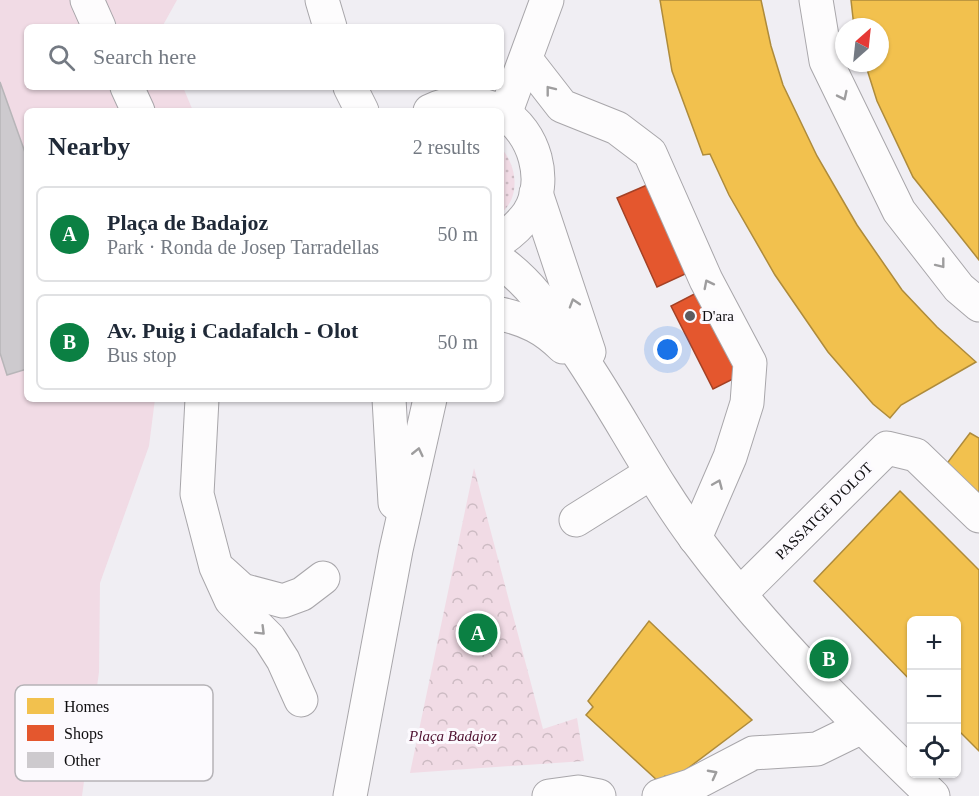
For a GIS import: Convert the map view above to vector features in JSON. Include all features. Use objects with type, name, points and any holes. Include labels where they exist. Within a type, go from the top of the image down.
[{"type":"street","points":[[87,0],[98,24]]},
{"type":"street","points":[[322,0],[329,24]]},
{"type":"street","points":[[504,114],[527,61],[547,0]]},
{"type":"street","points":[[816,0],[826,61],[899,210],[959,288],[979,305]]},
{"type":"street","points":[[527,61],[562,106],[617,128],[650,153],[706,280],[750,363],[747,403],[730,457],[696,538]]},
{"type":"street","points":[[128,90],[137,108]]},
{"type":"street","points":[[352,90],[360,108]]},
{"type":"street","points":[[439,108],[454,103],[472,102],[488,108]]},
{"type":"street","points":[[504,114],[617,128]]},
{"type":"street","points":[[504,114],[522,130],[531,144],[537,168],[536,194],[529,212],[516,229],[504,238]]},
{"type":"street","points":[[536,194],[568,284],[597,379]]},
{"type":"street","points":[[504,265],[537,293],[597,379],[651,472],[696,538],[740,594],[808,673],[933,796]]},
{"type":"street","points":[[504,315],[529,321],[548,332],[597,379]]},
{"type":"street","points":[[202,402],[197,494],[216,567],[231,600],[269,638],[283,660],[301,700]]},
{"type":"street","points":[[389,402],[396,550]]},
{"type":"street","points":[[351,796],[396,550],[429,402]]},
{"type":"street","name":"PASSATGE D'OLOT","points":[[740,594],[887,448],[916,455],[979,516]]},
{"type":"street","points":[[576,520],[651,472]]},
{"type":"street","points":[[216,567],[242,590],[283,601],[302,594],[323,578]]},
{"type":"street","points":[[659,796],[690,786],[753,753],[817,749],[862,727]]},
{"type":"street","points":[[549,796],[578,792],[599,796]]},
{"type":"green space","points":[[0,0],[177,0],[164,24],[24,24],[24,90],[184,90],[192,108],[24,108],[24,402],[155,402],[149,446],[100,583],[97,685],[15,685],[15,781],[84,781],[82,796],[0,796]]},
{"type":"green space","points":[[504,152],[511,163],[514,181],[512,198],[504,210]]},
{"type":"green space","name":"Plaça Badajoz","points":[[474,468],[543,729],[577,718],[584,761],[410,773]]},
{"type":"building: Homes","points":[[660,0],[761,0],[771,46],[783,85],[817,156],[857,225],[902,290],[937,327],[976,362],[901,405],[890,418],[873,404],[828,352],[775,275],[729,195],[710,154],[703,155],[672,71]]},
{"type":"building: Homes","points":[[851,0],[979,0],[979,260],[913,177],[877,101],[868,72],[889,72],[889,18],[853,18]]},
{"type":"building: Homes","points":[[970,433],[979,438],[979,493],[945,466]]},
{"type":"building: Homes","points":[[900,491],[979,570],[979,751],[961,733],[961,616],[907,616],[907,677],[814,581]]},
{"type":"building: Homes","points":[[649,621],[752,720],[671,781],[665,776],[659,782],[586,715],[593,707],[588,701]]},
{"type":"building: Shops","points":[[654,182],[694,270],[657,287],[617,198]]},
{"type":"building: Shops","points":[[706,288],[749,371],[713,389],[671,306]]},
{"type":"building: Other","points":[[0,82],[24,150],[24,370],[7,375],[0,353]]},
{"type":"place","name":"D'ara","points":[[690,316]]},
{"type":"place","name":"Plaça de Badajoz","points":[[478,633]]},
{"type":"place","name":"Av. Puig i Cadafalch - Olot","points":[[829,659]]}]
